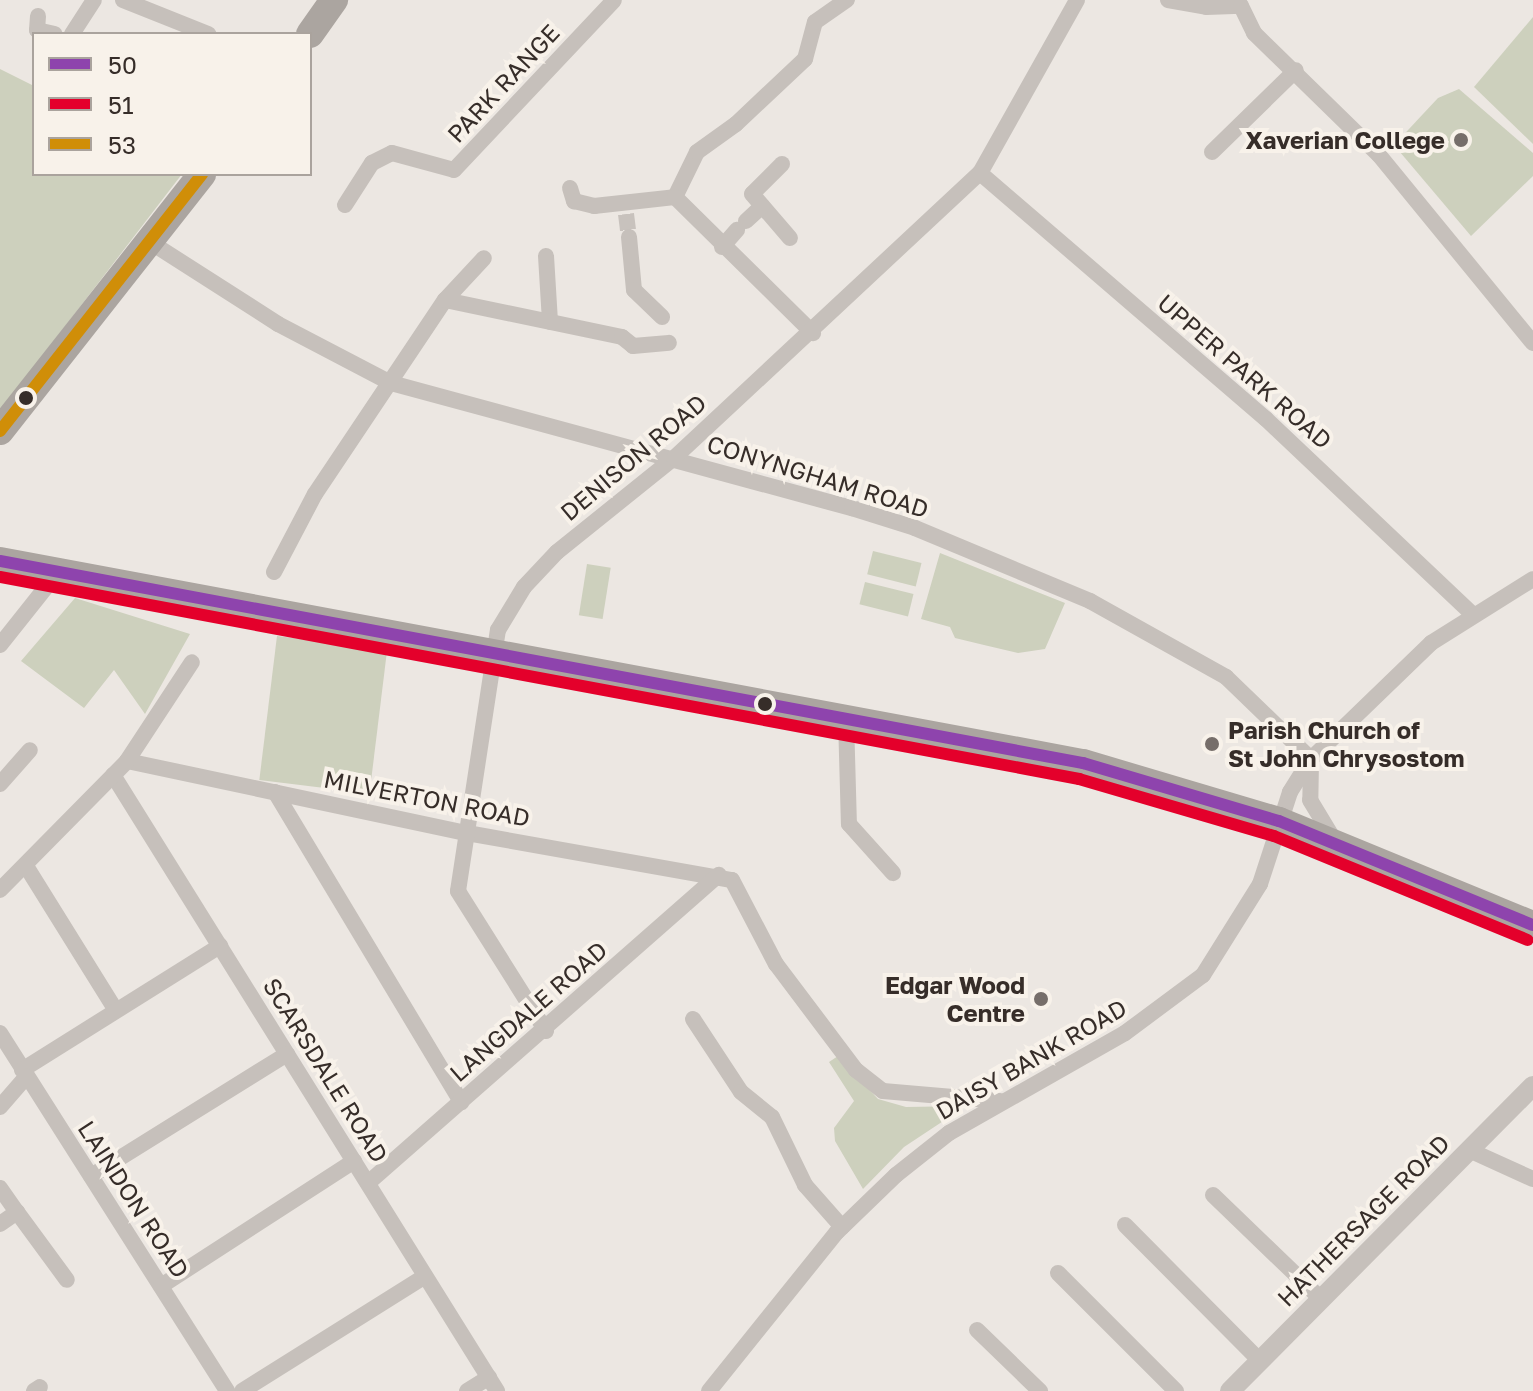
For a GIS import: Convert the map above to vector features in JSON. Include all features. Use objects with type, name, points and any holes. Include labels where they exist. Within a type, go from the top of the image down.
[{"type":"highway","points":[[311,32],[334,0]]},
{"type":"highway","points":[[0,431],[200,176]]},
{"type":"highway","points":[[0,561],[1083,763],[1279,821],[1533,925]]},
{"type":"street","points":[[73,32],[94,0]]},
{"type":"street","points":[[123,0],[203,32]]},
{"type":"street","name":"PARK RANGE","points":[[345,205],[372,163],[392,153],[454,170],[614,0]]},
{"type":"street","points":[[675,197],[697,152],[736,124],[805,59],[815,22],[847,0]]},
{"type":"street","name":"DENISON ROAD","points":[[546,1031],[458,891],[492,653],[498,630],[524,587],[573,538],[674,458],[813,333],[980,173],[1077,0]]},
{"type":"street","points":[[1168,0],[1206,7],[1248,3],[1254,33],[1296,70],[1379,155],[1533,343]]},
{"type":"street","points":[[38,16],[37,30],[46,32]]},
{"type":"street","points":[[1212,152],[1296,70]]},
{"type":"street","points":[[782,164],[752,194],[790,238]]},
{"type":"street","name":"UPPER PARK ROAD","points":[[980,173],[1266,419],[1471,613]]},
{"type":"street","points":[[570,188],[574,201],[626,209],[675,197]]},
{"type":"street","points":[[675,197],[722,247],[813,333]]},
{"type":"street","points":[[722,247],[762,206]]},
{"type":"street","points":[[629,237],[634,290],[662,317]]},
{"type":"street","name":"CONYNGHAM ROAD","points":[[150,242],[278,324],[391,383],[674,458],[915,528],[1090,601],[1226,677],[1311,759]]},
{"type":"street","points":[[546,256],[550,322]]},
{"type":"street","points":[[274,572],[315,494],[445,300],[484,258]]},
{"type":"street","points":[[445,300],[622,337],[633,346],[669,343]]},
{"type":"street","points":[[0,645],[58,572]]},
{"type":"street","name":"DAISY BANK ROAD","points":[[709,1391],[842,1227],[896,1175],[1000,1101],[1125,1033],[1203,975],[1260,884],[1294,784],[1311,759],[1390,679],[1471,613],[1533,579]]},
{"type":"street","points":[[0,890],[127,761],[192,662]]},
{"type":"street","points":[[846,719],[849,824],[893,873]]},
{"type":"street","points":[[0,784],[30,750]]},
{"type":"street","points":[[1311,759],[1310,800],[1339,844]]},
{"type":"street","name":"MILVERTON ROAD","points":[[127,761],[467,833],[719,875]]},
{"type":"street","name":"SCARSDALE ROAD","points":[[113,775],[493,1384]]},
{"type":"street","points":[[275,792],[461,1102]]},
{"type":"street","points":[[26,866],[115,1009]]},
{"type":"street","points":[[719,875],[732,880],[776,964],[856,1070],[883,1091],[1000,1101]]},
{"type":"street","name":"LANGDALE ROAD","points":[[368,1183],[546,1031],[719,875]]},
{"type":"street","points":[[0,1107],[24,1074],[115,1009],[220,946]]},
{"type":"street","points":[[693,1019],[741,1092],[772,1117],[805,1185],[842,1227]]},
{"type":"street","name":"LAINDON ROAD","points":[[0,1033],[227,1391]]},
{"type":"street","points":[[91,1176],[287,1054]]},
{"type":"street","name":"HATHERSAGE ROAD","points":[[1230,1391],[1533,1086]]},
{"type":"street","points":[[1469,1150],[1533,1179]]},
{"type":"street","points":[[161,1286],[354,1161]]},
{"type":"street","points":[[0,1188],[67,1280]]},
{"type":"street","points":[[1213,1195],[1321,1299]]},
{"type":"street","points":[[0,1224],[17,1212]]},
{"type":"street","points":[[1125,1225],[1260,1361]]},
{"type":"street","points":[[1058,1273],[1176,1391]]},
{"type":"street","points":[[242,1391],[425,1276]]},
{"type":"street","points":[[977,1330],[1040,1391]]},
{"type":"street","points":[[467,1391],[493,1384]]},
{"type":"green space","points":[[1533,17],[1533,144],[1474,87]]},
{"type":"green space","points":[[0,69],[32,85],[32,176],[180,176],[0,411]]},
{"type":"green space","points":[[1459,89],[1533,153],[1533,176],[1471,236],[1394,145],[1438,98]]},
{"type":"green space","points":[[873,551],[922,563],[916,586],[867,574]]},
{"type":"green space","points":[[940,553],[1065,603],[1045,649],[1018,653],[955,638],[950,627],[921,619]]},
{"type":"green space","points":[[587,564],[611,568],[603,619],[579,615]]},
{"type":"green space","points":[[865,582],[914,594],[908,616],[859,604]]},
{"type":"green space","points":[[75,598],[190,634],[145,714],[114,670],[84,708],[21,661]]},
{"type":"green space","points":[[277,636],[387,650],[370,793],[259,780]]},
{"type":"green space","points":[[838,1056],[878,1099],[906,1107],[966,1106],[904,1147],[863,1189],[835,1141],[834,1128],[854,1101],[829,1062]]},
{"type":"tunnel","points":[[626,214],[629,237]]},
{"type":"transit line","name":"53","points":[[0,431],[200,176]]},
{"type":"transit line","name":"50","points":[[0,561],[1083,763],[1279,821],[1533,925]]},
{"type":"transit line","name":"51","points":[[0,577],[1079,779],[1274,836],[1527,940]]},
{"type":"place","name":"Xaverian College","points":[[1461,140]]},
{"type":"place","name":"Parish Church of St John Chrysostom","points":[[1212,744]]},
{"type":"place","name":"Edgar Wood Centre","points":[[1041,999]]}]
